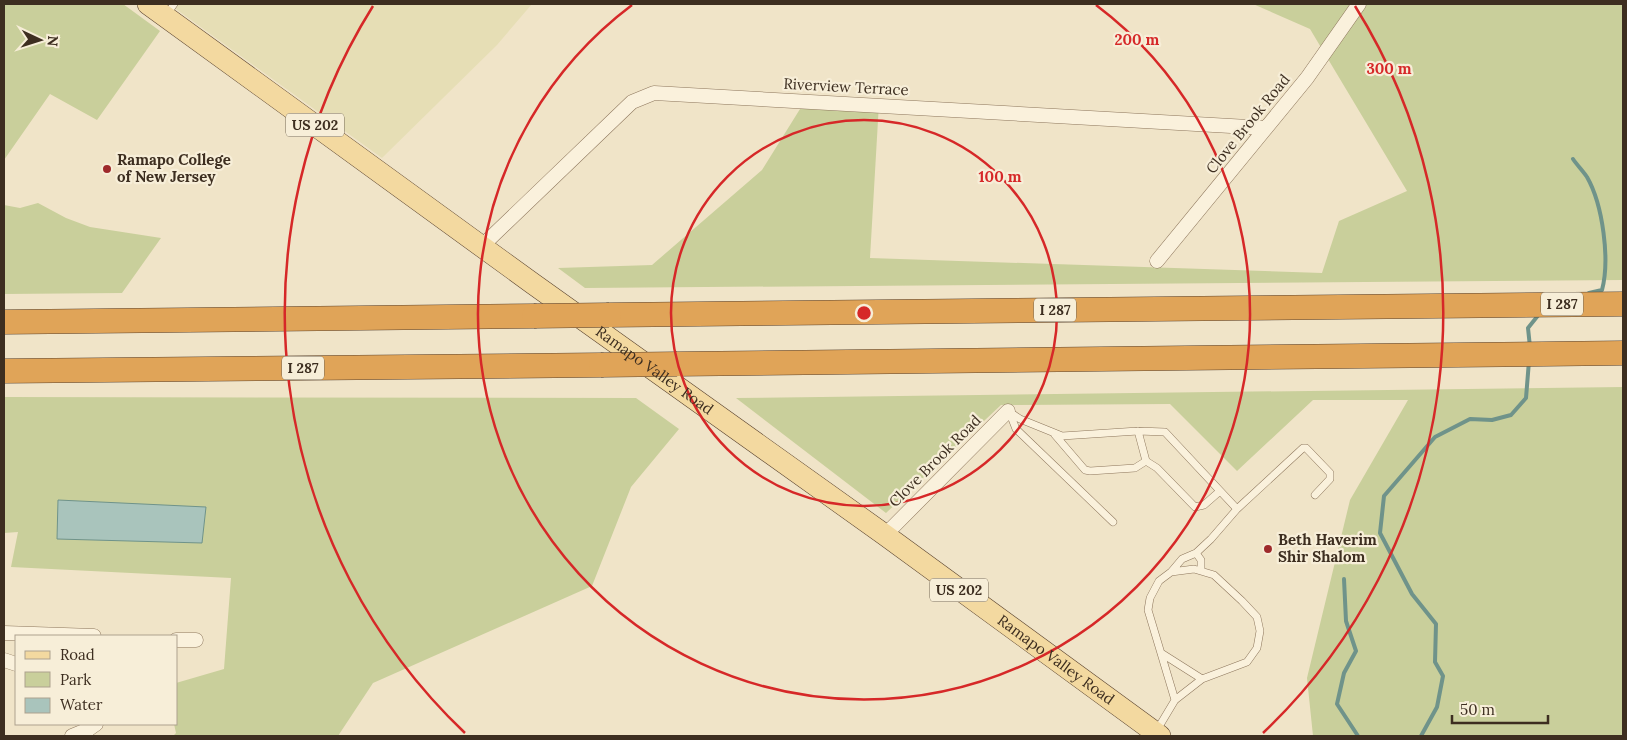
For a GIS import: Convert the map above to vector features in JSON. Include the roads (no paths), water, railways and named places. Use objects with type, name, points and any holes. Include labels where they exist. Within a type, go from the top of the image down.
[{"type":"highway","name":"I 287","points":[[4,322],[1623,304]]},
{"type":"highway","name":"I 287","points":[[4,371],[1623,353]]},
{"type":"main road","name":"Ramapo Valley Road","points":[[148,4],[169,10],[482,246],[885,535],[1158,735]]},
{"type":"street","name":"Clove Brook Road","points":[[1158,261],[1307,78],[1359,4]]},
{"type":"street","name":"Riverview Terrace","points":[[482,246],[632,102],[654,93],[1266,128]]},
{"type":"street","name":"Clove Brook Road","points":[[885,535],[1008,410]]},
{"type":"street","points":[[4,633],[64,635]]},
{"type":"street","points":[[178,640],[196,640]]},
{"type":"street","points":[[72,736],[91,728]]},
{"type":"lane","points":[[1008,410],[1020,419],[1055,435],[1085,470],[1090,472],[1135,468],[1146,461]]},
{"type":"lane","points":[[1008,410],[1016,429],[1112,522]]},
{"type":"lane","points":[[1055,435],[1138,431],[1166,432],[1237,509]]},
{"type":"lane","points":[[1138,431],[1146,461],[1157,468],[1195,508],[1204,505],[1220,491]]},
{"type":"lane","points":[[1176,700],[1148,610],[1150,598],[1159,581],[1171,572],[1182,559],[1196,553],[1237,509],[1303,448],[1330,473],[1330,479],[1315,495]]},
{"type":"lane","points":[[1196,553],[1201,560],[1201,571]]},
{"type":"lane","points":[[1158,735],[1176,700],[1202,679],[1247,662],[1257,648],[1260,631],[1256,617],[1214,575],[1194,568],[1171,572]]},
{"type":"lane","points":[[1161,653],[1202,679]]},
{"type":"water","points":[[58,500],[206,507],[202,543],[57,539]]},
{"type":"waterway","points":[[1573,159],[1587,177],[1593,189],[1604,233],[1605,264],[1602,290],[1589,293]]},
{"type":"waterway","points":[[1530,347],[1528,328],[1540,313]]},
{"type":"waterway","points":[[1421,736],[1437,707],[1443,676],[1435,662],[1436,624],[1412,594],[1380,533],[1384,496],[1435,437],[1470,419],[1492,420],[1511,415],[1526,398],[1529,361]]},
{"type":"waterway","points":[[1344,579],[1346,621],[1356,651],[1344,673],[1337,704],[1358,736]]},
{"type":"place","name":"Ramapo College of New Jersey","points":[[107,169]]},
{"type":"place","name":"Beth Haverim Shir Shalom","points":[[1268,549]]}]
